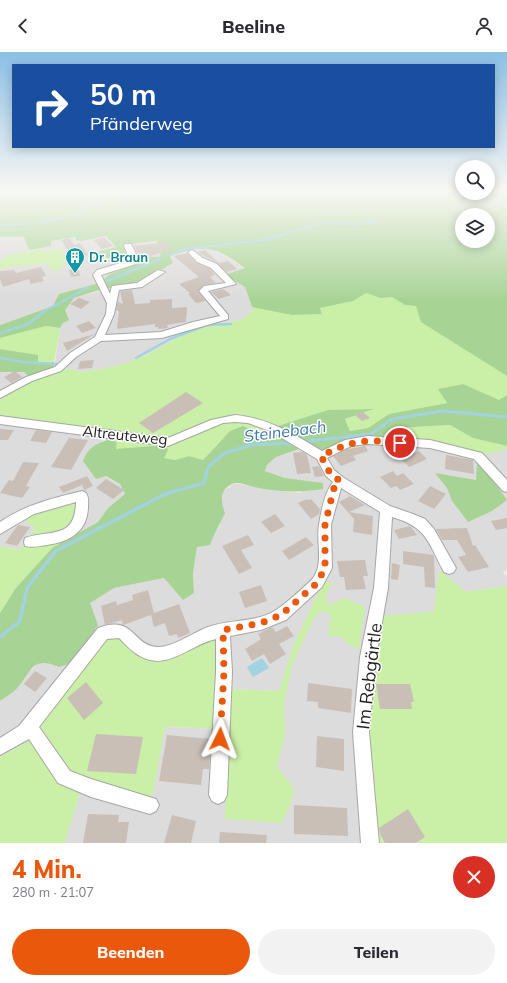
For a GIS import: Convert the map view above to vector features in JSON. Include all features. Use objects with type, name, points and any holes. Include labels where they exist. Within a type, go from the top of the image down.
[{"type":"street","points":[[111,303],[97,275],[100,272],[133,262],[135,260],[128,246]]},
{"type":"street","points":[[99,338],[162,334],[226,317],[203,291],[207,288],[232,284],[214,266],[200,260],[192,252]]},
{"type":"street","points":[[0,395],[29,379],[58,369],[99,338],[110,314],[115,288],[139,285],[162,272]]},
{"type":"street","name":"Altreuteweg","points":[[0,420],[168,442],[180,439],[222,420],[241,419],[269,427],[321,456]]},
{"type":"street","points":[[449,568],[430,533],[420,523],[409,517],[386,510],[340,481],[330,473],[321,456],[349,443],[368,440],[430,444],[478,456],[507,488]]},
{"type":"street","points":[[0,747],[25,732],[30,727],[103,633],[121,631],[145,651],[158,654],[170,652],[199,638],[223,630],[261,623],[281,615],[317,583],[325,568],[325,525],[334,488],[340,481]]},
{"type":"street","points":[[0,529],[26,511],[49,503],[82,496],[83,513],[79,524],[67,535],[55,540],[30,542]]},
{"type":"street","name":"Im Rebgärtle","points":[[370,843],[360,732],[368,657],[381,588],[386,510]]},
{"type":"street","points":[[218,795],[224,672],[223,630]]},
{"type":"street","points":[[30,727],[64,777],[91,788],[150,805]]},
{"type":"shaded area","points":[[106,236],[116,247],[96,252],[97,260],[131,244],[156,241],[163,249],[159,257],[141,256],[138,264],[99,283],[83,288],[53,306],[0,325],[0,237],[24,237],[29,250],[51,241],[77,237],[83,241]]},
{"type":"shaded area","points":[[202,248],[209,248],[222,254],[246,269],[245,287],[252,307],[256,307],[242,320],[216,325],[180,337],[147,355],[117,366],[83,372],[54,368],[60,328],[65,310],[74,298],[147,278],[173,263],[170,256]]},
{"type":"shaded area","points":[[0,372],[24,372],[29,377],[0,400]]},
{"type":"shaded area","points":[[0,418],[113,436],[111,439],[102,441],[105,476],[120,484],[125,494],[108,508],[98,522],[80,533],[75,500],[23,518],[36,528],[19,550],[0,546]]},
{"type":"shaded area","points":[[379,438],[483,455],[507,449],[507,570],[503,572],[507,578],[507,586],[466,592],[434,612],[375,843],[65,843],[81,789],[151,800],[164,727],[228,729],[272,809],[279,691],[228,689],[230,628],[161,660],[101,641],[27,742],[0,757],[0,701],[14,691],[25,675],[39,663],[49,662],[59,667],[90,602],[99,596],[114,588],[164,578],[174,590],[194,593],[193,573],[197,547],[210,544],[214,533],[220,525],[221,502],[224,491],[233,484],[301,493],[303,481],[285,478],[265,471],[267,465],[276,457],[299,449],[322,453]]},
{"type":"green space","points":[[0,227],[455,227],[455,248],[495,248],[495,227],[507,227],[507,376],[421,322],[416,306],[405,305],[392,297],[381,298],[366,293],[353,301],[320,308],[322,314],[292,315],[252,307],[245,287],[225,275],[245,268],[225,255],[210,249],[193,250],[170,256],[173,263],[147,278],[131,284],[96,291],[74,298],[65,310],[69,320],[63,323],[60,328],[46,326],[0,338],[0,325],[53,306],[59,294],[99,283],[110,274],[138,264],[141,256],[159,257],[163,249],[156,241],[131,244],[129,254],[97,260],[96,252],[116,247],[106,236],[82,241],[76,240],[76,237],[51,241],[51,246],[29,250],[24,237],[0,237]]},
{"type":"green space","points":[[61,248],[68,262],[61,263],[63,269],[52,271],[48,263],[0,269],[0,261],[5,259],[3,256],[43,249],[44,251]]},
{"type":"green space","points":[[366,292],[381,298],[392,297],[405,305],[416,306],[488,364],[507,376],[507,395],[499,401],[463,384],[439,389],[447,403],[389,414],[368,428],[350,431],[345,419],[372,410],[278,426],[287,434],[276,440],[243,426],[220,441],[203,460],[189,456],[175,460],[116,449],[117,443],[111,439],[112,437],[0,418],[0,400],[3,396],[32,379],[61,369],[70,369],[83,372],[117,366],[147,355],[180,337],[203,328],[242,320],[256,307],[292,315],[322,313],[320,308],[353,301]]},
{"type":"green space","points":[[46,326],[60,328],[54,362],[37,363],[37,355],[0,349],[0,338]]},
{"type":"green space","points":[[0,349],[38,355],[38,363],[54,362],[54,368],[29,377],[24,372],[0,372]]},
{"type":"green space","points":[[463,384],[499,400],[507,395],[507,446],[473,438],[450,425],[395,428],[379,438],[322,453],[299,449],[276,457],[267,465],[265,471],[285,478],[323,483],[323,489],[280,491],[263,489],[238,483],[232,484],[223,493],[222,501],[225,513],[210,545],[197,547],[193,573],[194,593],[183,600],[164,578],[114,588],[90,603],[98,625],[72,663],[59,667],[49,663],[36,665],[31,669],[13,692],[0,701],[0,613],[15,589],[52,548],[98,522],[108,508],[125,494],[120,484],[106,476],[96,479],[83,461],[90,449],[94,446],[111,439],[117,443],[116,449],[166,445],[168,450],[164,458],[175,460],[189,456],[203,460],[230,431],[243,426],[276,440],[287,434],[278,426],[328,410],[374,409],[345,419],[350,431],[368,428],[389,414],[447,403],[438,389]]},
{"type":"green space","points":[[450,425],[473,438],[507,446],[507,449],[483,455],[379,438],[395,428]]},
{"type":"green space","points":[[477,464],[484,468],[507,500],[492,511],[468,522],[452,501],[447,488],[435,473],[476,480]]},
{"type":"green space","points":[[74,500],[80,533],[52,548],[15,589],[0,613],[0,546],[19,550],[35,528],[22,518]]},
{"type":"green space","points":[[439,570],[466,592],[507,586],[507,843],[375,843],[364,728],[378,616],[434,612]]},
{"type":"green space","points":[[325,579],[332,584],[326,595],[327,606],[345,598],[365,607],[359,650],[347,643],[341,636],[328,636],[331,614],[321,611],[314,618],[292,665],[284,703],[285,734],[277,766],[294,789],[291,803],[282,823],[225,819],[228,729],[165,727],[152,800],[81,789],[65,843],[0,843],[0,757],[27,742],[101,641],[119,635],[144,654],[213,638],[221,650],[228,689],[279,691],[294,644]]},
{"type":"water","points":[[262,658],[269,668],[253,677],[247,667]]},
{"type":"building","points":[[104,237],[113,246],[102,249],[94,240]]},
{"type":"building","points":[[70,238],[74,245],[80,243],[88,255],[73,258],[61,240]]},
{"type":"building","points":[[165,242],[171,250],[140,259],[134,246]]},
{"type":"building","points":[[205,250],[219,263],[228,261],[237,269],[226,272],[218,263],[197,252]]},
{"type":"building","points":[[187,253],[196,263],[210,269],[215,275],[210,277],[216,283],[204,285],[198,291],[205,301],[196,303],[188,294],[190,293],[179,284],[199,277],[174,256]]},
{"type":"building","points":[[41,267],[46,276],[42,277],[44,281],[31,284],[29,279],[3,287],[0,279],[0,271],[14,270],[16,273]]},
{"type":"building","name":"Dr. Braun","points":[[78,268],[80,276],[71,277],[69,270]]},
{"type":"building","points":[[223,289],[231,295],[219,299],[211,292]]},
{"type":"building","points":[[132,290],[135,304],[150,303],[150,300],[172,299],[172,308],[187,307],[186,322],[167,325],[168,328],[158,329],[158,327],[155,327],[155,324],[117,329],[119,311],[116,310],[118,302],[123,304],[120,291]]},
{"type":"building","points":[[79,298],[90,302],[81,309],[70,304]]},
{"type":"building","points":[[89,321],[96,328],[82,333],[76,326]]},
{"type":"building","points":[[95,334],[67,351],[63,343]]},
{"type":"building","points":[[94,360],[92,368],[78,369],[80,361]]},
{"type":"building","points":[[15,371],[22,377],[11,383],[4,377]]},
{"type":"building","points":[[186,392],[203,403],[153,433],[139,423]]},
{"type":"building","points":[[363,412],[370,418],[362,421],[355,415]]},
{"type":"building","points":[[0,429],[14,430],[8,440],[0,440]]},
{"type":"building","points":[[36,430],[52,432],[46,443],[30,441]]},
{"type":"building","points":[[69,438],[88,440],[71,470],[51,467]]},
{"type":"building","points":[[365,446],[368,451],[353,456],[356,460],[341,466],[333,456],[348,449]]},
{"type":"building","points":[[419,451],[427,459],[409,467],[401,459]]},
{"type":"building","points":[[303,452],[307,455],[311,473],[297,474],[293,453]]},
{"type":"building","points":[[446,455],[473,460],[474,474],[445,469]]},
{"type":"building","points":[[23,462],[39,463],[26,486],[30,487],[22,498],[0,493],[9,480],[13,481]]},
{"type":"building","points":[[319,466],[324,476],[315,477],[312,467]]},
{"type":"building","points":[[393,471],[397,476],[403,473],[414,484],[400,490],[396,486],[391,488],[380,477]]},
{"type":"building","points":[[87,476],[93,486],[84,490],[82,485],[63,493],[59,487]]},
{"type":"building","points":[[106,479],[124,490],[113,499],[96,488]]},
{"type":"building","points":[[430,486],[446,494],[434,509],[418,501]]},
{"type":"building","points":[[350,496],[365,505],[349,512],[373,516],[372,535],[353,532],[354,519],[339,502]]},
{"type":"building","points":[[311,499],[320,509],[319,514],[311,519],[298,503]]},
{"type":"building","points":[[275,514],[285,526],[271,533],[261,522]]},
{"type":"building","points":[[507,518],[507,528],[496,530],[491,521]]},
{"type":"building","points":[[18,525],[30,527],[17,546],[5,543]]},
{"type":"building","points":[[410,526],[417,535],[399,539],[394,530]]},
{"type":"building","points":[[467,528],[473,546],[475,545],[489,567],[468,572],[458,557],[466,555],[457,540],[442,540],[436,529]]},
{"type":"building","points":[[248,535],[254,545],[241,550],[252,568],[239,574],[222,546]]},
{"type":"building","points":[[306,537],[314,545],[289,560],[282,551]]},
{"type":"building","points":[[403,551],[434,555],[435,588],[425,587],[424,567],[403,564]]},
{"type":"building","points":[[365,560],[368,576],[363,576],[366,589],[346,590],[344,577],[340,577],[337,561]]},
{"type":"building","points":[[392,563],[400,565],[398,580],[391,579]]},
{"type":"building","points":[[261,585],[267,601],[245,608],[239,592]]},
{"type":"building","points":[[148,590],[154,613],[179,604],[190,633],[178,638],[177,634],[169,636],[165,623],[154,627],[151,615],[123,625],[122,620],[105,625],[101,606],[116,601],[117,605],[133,600],[132,595]]},
{"type":"building","points":[[287,626],[294,636],[279,644],[286,654],[270,664],[264,654],[252,661],[245,649],[261,639],[258,634],[272,627],[276,632]]},
{"type":"building","points":[[35,671],[47,678],[35,692],[24,684]]},
{"type":"building","points":[[86,682],[103,703],[84,720],[67,698]]},
{"type":"building","points":[[308,683],[352,689],[351,713],[318,708],[318,702],[307,701]]},
{"type":"building","points":[[376,684],[410,684],[414,702],[411,702],[412,709],[380,709]]},
{"type":"building","points":[[96,734],[143,737],[136,774],[87,771]]},
{"type":"building","points":[[167,735],[211,739],[209,769],[203,769],[201,785],[159,781]]},
{"type":"building","points":[[317,736],[344,739],[344,771],[316,767]]},
{"type":"building","points":[[294,805],[347,808],[348,836],[294,834]]},
{"type":"building","points":[[408,809],[425,837],[416,843],[385,843],[380,834],[379,828]]},
{"type":"building","points":[[88,814],[119,815],[118,822],[129,822],[126,843],[83,843]]},
{"type":"building","points":[[172,815],[196,821],[191,843],[164,843]]},
{"type":"building","points":[[220,832],[267,835],[266,843],[219,843]]},
{"type":"waterway","points":[[169,255],[185,249],[265,240],[309,227]]},
{"type":"waterway","points":[[134,270],[162,258]]},
{"type":"waterway","points":[[103,283],[136,269]]},
{"type":"waterway","points":[[0,333],[28,324],[45,311],[89,287]]},
{"type":"waterway","points":[[136,358],[170,339],[207,325],[231,324]]},
{"type":"waterway","points":[[0,358],[23,362],[57,364]]},
{"type":"waterway","name":"Steinebach","points":[[301,442],[371,434],[392,419],[443,411],[507,417]]},
{"type":"waterway","name":"Steinebach","points":[[168,493],[204,483],[208,467],[225,453],[251,445],[294,443]]},
{"type":"waterway","name":"Steinebach","points":[[0,637],[20,621],[27,588],[56,551],[163,495],[172,492]]},
{"type":"place","name":"Dr. Braun","points":[[75,274]]},
{"type":"route","points":[[220,739],[224,672],[223,630],[261,623],[281,615],[317,583],[325,568],[325,525],[334,488],[340,481],[330,473],[321,456],[342,445],[357,441],[381,440],[400,443]]}]
